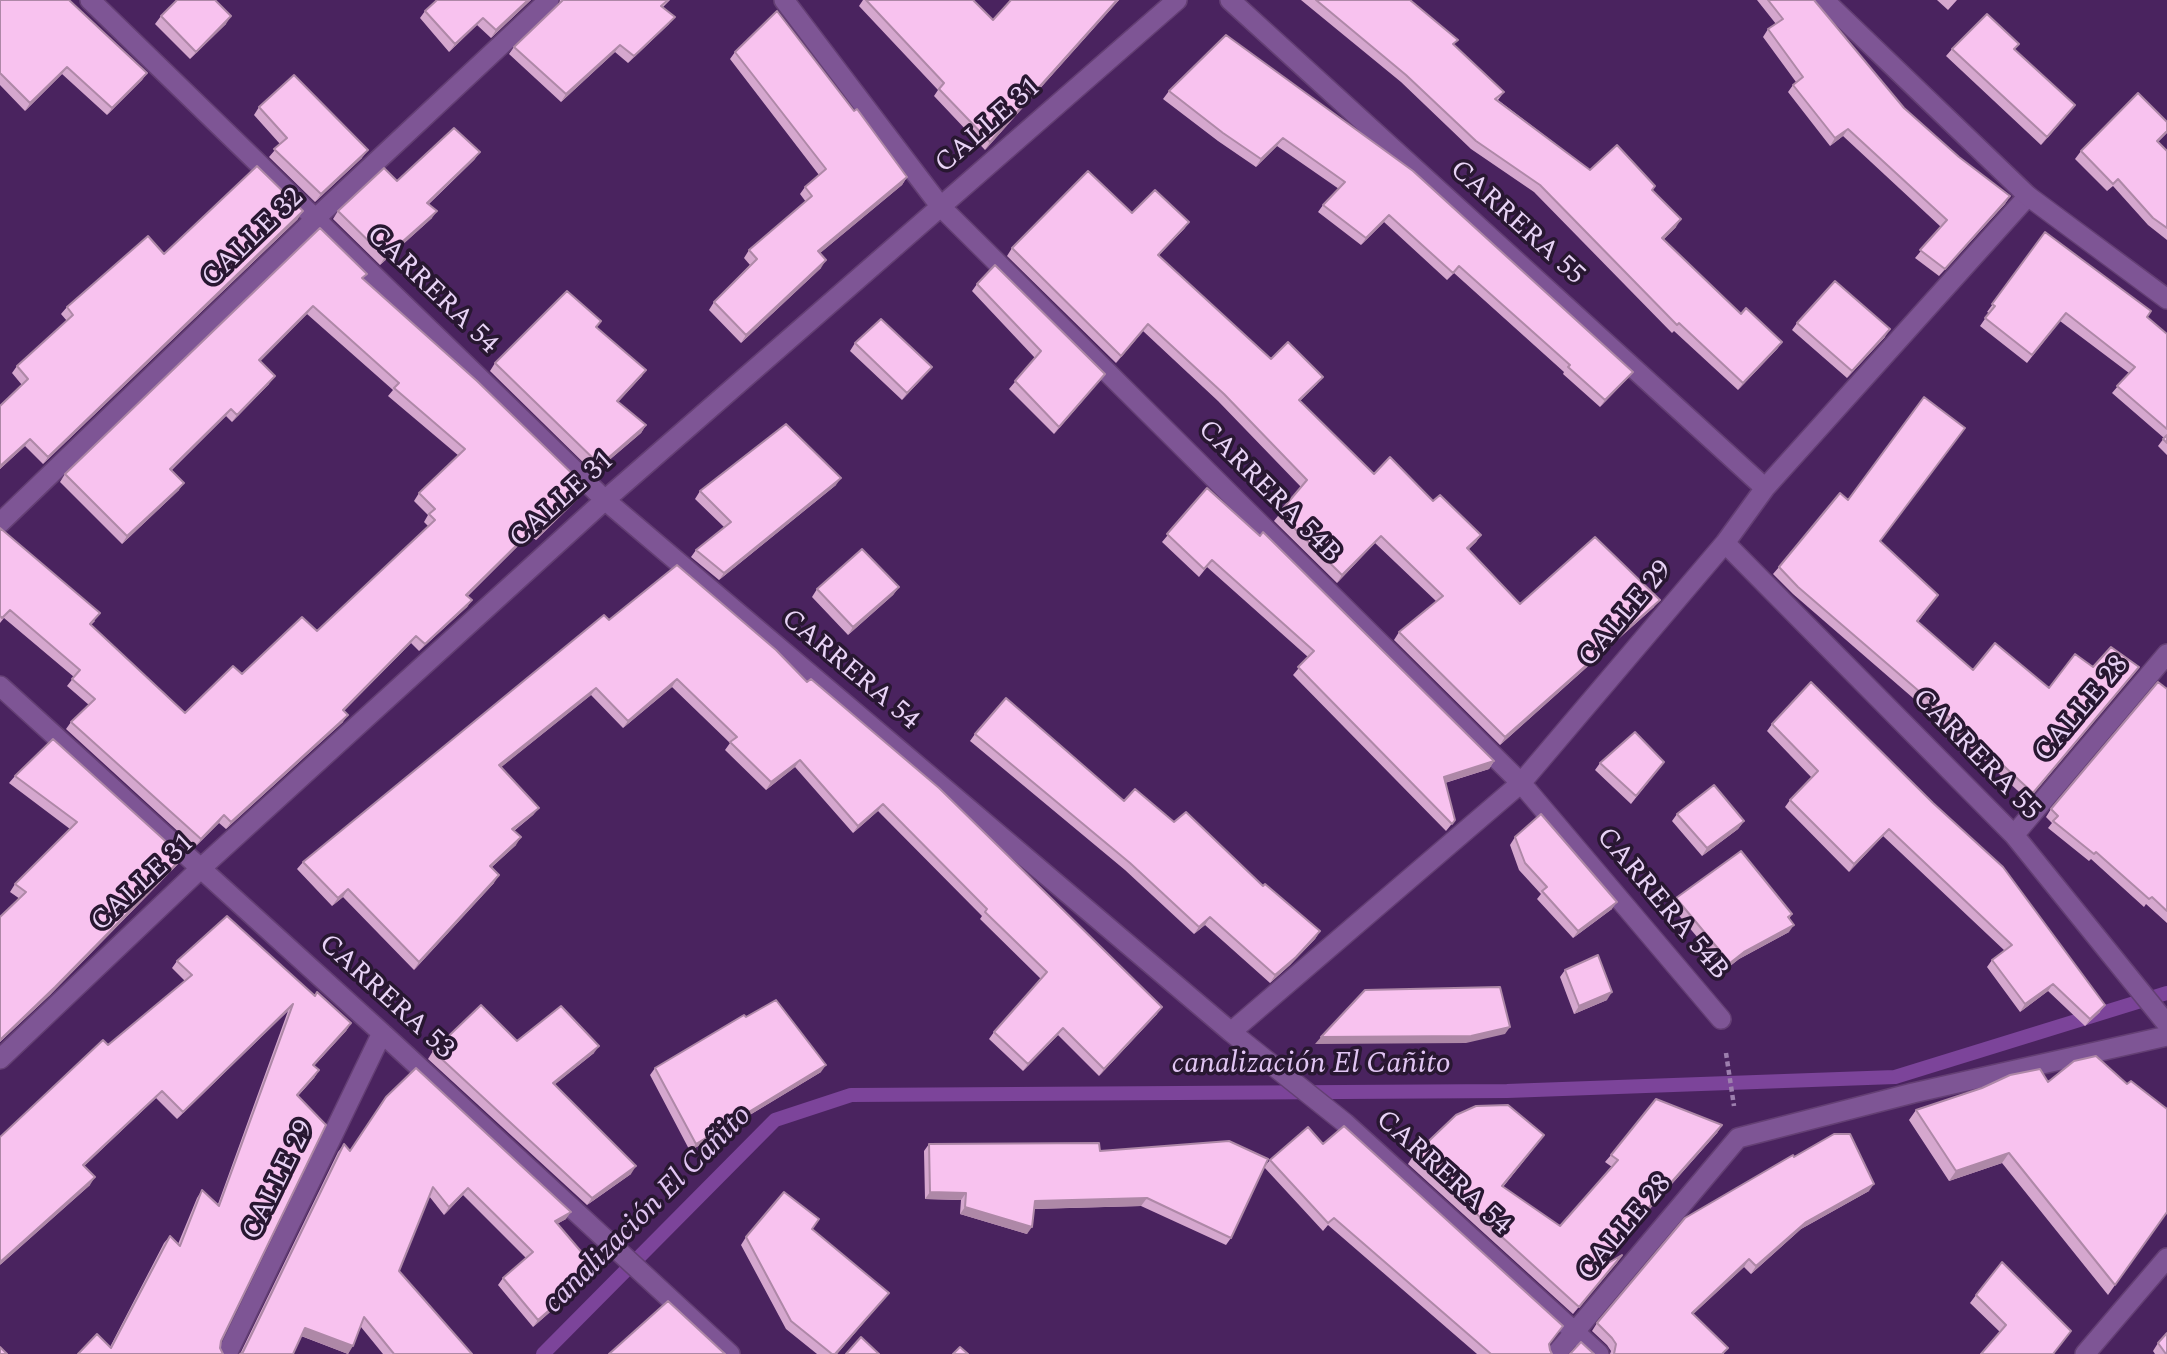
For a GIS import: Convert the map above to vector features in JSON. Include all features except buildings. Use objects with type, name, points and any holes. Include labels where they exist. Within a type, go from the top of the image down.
[{"type":"street","name":"CARRERA 54","points":[[90,0],[605,500],[1231,1032],[1345,1123],[1599,1354]]},
{"type":"street","name":"CALLE 32","points":[[0,523],[316,218],[549,0]]},
{"type":"street","name":"CARRERA 54B","points":[[784,0],[941,207],[1521,783],[1721,1019]]},
{"type":"street","name":"CALLE 31","points":[[0,1059],[200,869],[605,500],[1177,0]]},
{"type":"street","name":"CARRERA 55","points":[[1230,0],[1765,488]]},
{"type":"street","points":[[1824,0],[2028,196],[2167,299]]},
{"type":"street","name":"CALLE 29","points":[[1231,1032],[1521,783],[1725,543],[1765,488],[2028,196]]},
{"type":"street","name":"CARRERA 55","points":[[1725,543],[2014,835],[2167,1024]]},
{"type":"street","name":"CALLE 28","points":[[2014,835],[2167,654]]},
{"type":"street","name":"CARRERA 53","points":[[0,686],[730,1354]]},
{"type":"street","name":"CALLE 29","points":[[227,1354],[382,1033]]},
{"type":"street","points":[[1738,1138],[1913,1093],[2167,1036]]},
{"type":"street","name":"CALLE 28","points":[[1556,1354],[1738,1138]]},
{"type":"street","points":[[2085,1354],[2167,1258]]},
{"type":"path","points":[[1721,1019],[1738,1138]]},
{"type":"waterway","name":"canalización El Cañito","points":[[543,1354],[775,1120],[851,1095],[1507,1091],[1895,1077],[2167,993]]}]
